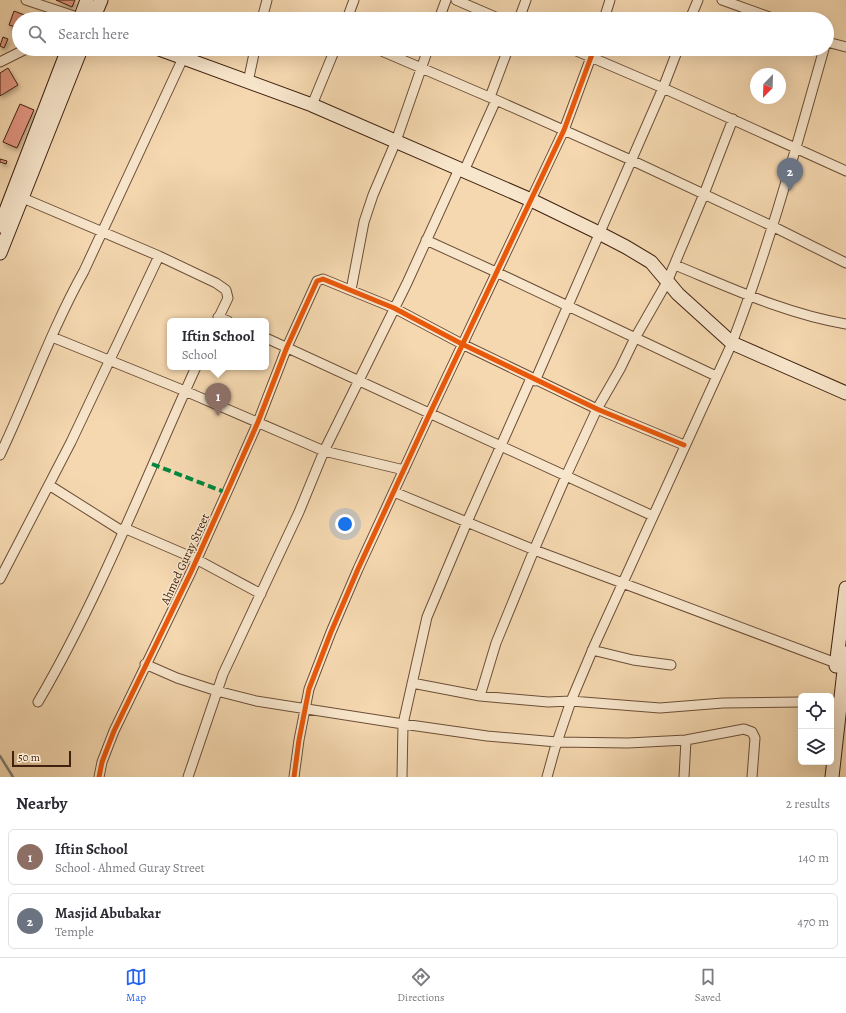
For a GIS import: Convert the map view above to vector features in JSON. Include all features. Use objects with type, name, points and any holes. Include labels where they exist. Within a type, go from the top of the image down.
[{"type":"street","points":[[26,0],[62,12]]},
{"type":"street","points":[[84,12],[87,0]]},
{"type":"street","points":[[90,12],[101,0]]},
{"type":"street","points":[[264,12],[267,0]]},
{"type":"street","points":[[350,12],[354,0]]},
{"type":"street","points":[[442,12],[446,0]]},
{"type":"street","points":[[456,0],[484,12]]},
{"type":"street","points":[[522,12],[526,0]]},
{"type":"street","points":[[606,12],[610,0]]},
{"type":"street","points":[[693,12],[698,0]]},
{"type":"street","points":[[722,0],[755,12]]},
{"type":"street","points":[[834,43],[846,46]]},
{"type":"street","points":[[0,62],[12,56]]},
{"type":"street","points":[[0,253],[66,56]]},
{"type":"street","points":[[0,226],[18,196],[78,56]]},
{"type":"street","points":[[178,56],[312,105],[531,200],[599,233],[650,262],[688,304],[732,343],[846,393]]},
{"type":"street","points":[[248,82],[254,56]]},
{"type":"street","points":[[312,105],[332,56]]},
{"type":"street","points":[[393,56],[493,98],[631,160],[772,226],[846,264]]},
{"type":"street","points":[[351,290],[366,215],[396,141],[425,56]]},
{"type":"street","points":[[188,777],[223,674],[299,512],[324,451],[461,170],[493,98],[506,56]]},
{"type":"street","points":[[294,777],[299,740],[309,690],[331,632],[358,569],[462,344],[564,130],[591,56]]},
{"type":"street","points":[[598,56],[663,88],[846,171]]},
{"type":"street","points":[[402,777],[403,724],[428,617],[467,522],[501,446],[568,307],[663,88],[675,56]]},
{"type":"street","points":[[547,777],[571,701],[592,650],[684,445],[732,343],[750,296],[796,148],[822,56]]},
{"type":"street","points":[[0,455],[17,420],[68,299],[84,271],[103,232],[183,58]]},
{"type":"street","points":[[480,696],[496,643],[566,476],[597,409],[675,265],[733,119]]},
{"type":"street","points":[[18,196],[159,256],[216,283],[226,290],[228,298],[218,318]]},
{"type":"street","points":[[426,240],[716,376]]},
{"type":"street","points":[[0,579],[71,442],[159,256]]},
{"type":"street","points":[[675,265],[750,296],[798,313],[846,324]]},
{"type":"street","name":"Ahmed Guray Street","points":[[98,777],[114,731],[196,559],[258,422],[287,348],[317,281],[323,279],[394,308],[533,379],[597,409],[684,445]]},
{"type":"street","points":[[52,337],[185,391],[324,451],[404,470]]},
{"type":"street","points":[[269,339],[653,516]]},
{"type":"street","points":[[38,702],[58,669],[104,574],[195,370]]},
{"type":"street","points":[[49,485],[123,530],[196,559],[261,594]]},
{"type":"street","points":[[394,492],[534,550],[836,663]]},
{"type":"street","points":[[832,693],[846,588]]},
{"type":"street","points":[[592,650],[633,660],[671,665]]},
{"type":"street","points":[[832,777],[846,653]]},
{"type":"street","points":[[145,664],[177,678],[217,691],[256,701],[487,736],[557,742],[628,743],[686,740],[744,729],[752,732],[755,738],[752,777]]},
{"type":"street","points":[[412,683],[480,696],[548,702],[571,701],[660,708],[723,703],[798,702]]},
{"type":"street","points":[[684,777],[686,740]]},
{"type":"street","points":[[823,777],[825,765]]},
{"type":"building","points":[[56,0],[75,0],[72,7]]},
{"type":"building","points":[[12,17],[12,26],[9,25]]},
{"type":"building","points":[[3,37],[8,39],[4,48],[0,46]]},
{"type":"building","points":[[8,68],[18,85],[0,96],[0,73]]},
{"type":"building","points":[[20,104],[34,110],[17,148],[3,142]]},
{"type":"building","points":[[0,159],[7,161],[6,164],[0,162]]},
{"type":"waterway","points":[[0,756],[13,777]]},
{"type":"marked path","points":[[152,464],[227,493]]},
{"type":"cycle path","points":[[294,777],[299,740],[309,689],[331,632],[358,569],[430,413],[564,130],[591,56]]},
{"type":"cycle path","points":[[99,777],[102,762],[114,731],[191,572],[258,422],[287,347],[317,281],[323,279],[394,308],[462,344],[597,409],[684,445]]},
{"type":"place","name":"Masjid Abubakar","points":[[790,191]]},
{"type":"place","name":"Iftin School","points":[[218,416]]}]
